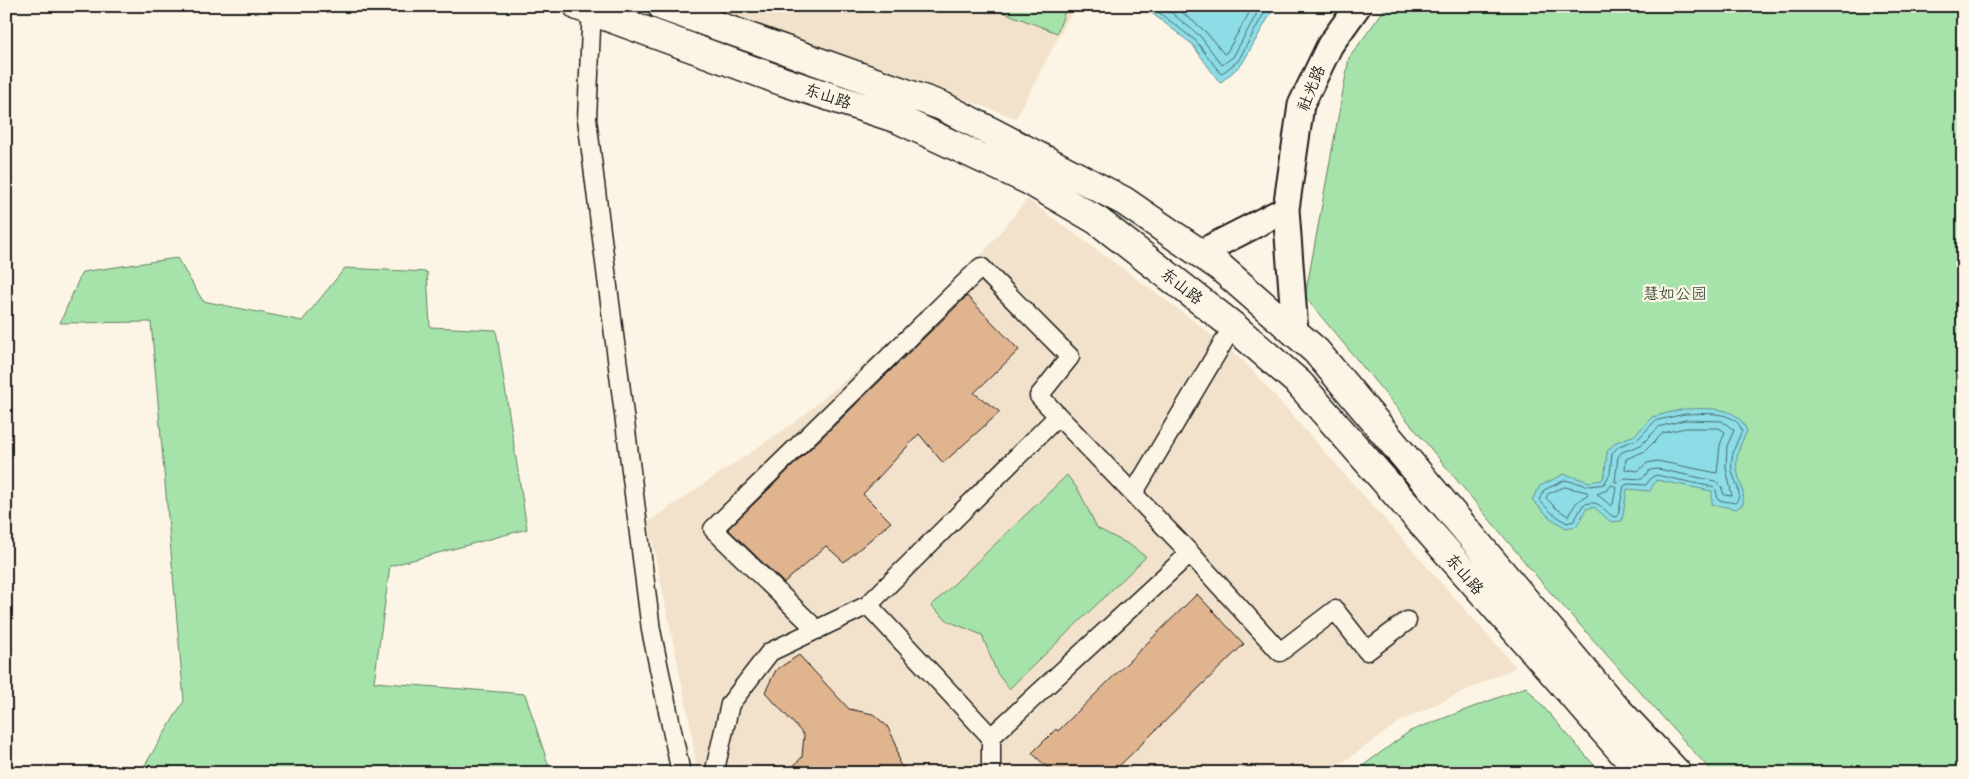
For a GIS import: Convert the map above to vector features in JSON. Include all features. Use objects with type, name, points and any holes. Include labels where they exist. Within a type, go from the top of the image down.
[{"type":"main road","name":"东山路","points":[[662,6],[942,106],[1124,201],[1220,267],[1316,351],[1612,704],[1677,773]]},
{"type":"main road","name":"东山路","points":[[587,8],[782,81],[898,118],[1028,180],[1098,221],[1234,326],[1299,384],[1641,773]]},
{"type":"street","name":"社光路","points":[[1295,332],[1286,209],[1301,105],[1330,45],[1358,6]]},
{"type":"street","points":[[587,8],[587,120],[651,630],[681,773]]},
{"type":"street","points":[[1200,253],[1286,209]]},
{"type":"street","points":[[817,630],[713,529],[981,267],[1070,357],[1039,396],[1190,553],[1280,652],[1335,610],[1367,651],[1407,621]]},
{"type":"street","points":[[1133,494],[1234,326]]},
{"type":"street","points":[[718,773],[716,766],[730,704],[770,652],[868,605],[1058,416]]},
{"type":"street","points":[[991,737],[1190,553]]},
{"type":"street","points":[[868,605],[991,737],[992,773]]},
{"type":"shaded area","points":[[702,6],[1075,6],[1016,118]]},
{"type":"shaded area","points":[[1027,199],[1197,323],[1245,362],[1516,667],[1401,721],[1328,773],[697,773],[690,723],[648,522],[798,420],[956,286]]},
{"type":"green space","points":[[1005,6],[1067,6],[1057,33],[1003,12]]},
{"type":"green space","name":"慧如公园","points":[[1387,6],[1963,6],[1963,773],[1713,773],[1543,584],[1305,297],[1349,58]]},
{"type":"green space","points":[[177,258],[203,301],[302,321],[345,268],[427,272],[430,327],[496,330],[527,529],[390,566],[374,682],[525,694],[551,773],[140,773],[184,701],[151,322],[60,323],[82,272]]},
{"type":"green space","points":[[1067,475],[1079,491],[1097,528],[1130,545],[1146,557],[1009,689],[997,673],[982,635],[948,621],[931,606]]},
{"type":"green space","points":[[1526,687],[1601,773],[1353,773],[1410,731]]},
{"type":"water","points":[[1153,6],[1275,6],[1242,64],[1220,83],[1192,44],[1149,11]]},
{"type":"water","points":[[1684,409],[1712,409],[1729,412],[1742,422],[1747,431],[1737,459],[1743,504],[1736,509],[1712,504],[1712,491],[1656,480],[1650,491],[1627,489],[1622,521],[1611,522],[1594,507],[1586,509],[1577,526],[1566,528],[1549,517],[1532,500],[1540,486],[1564,474],[1590,482],[1602,480],[1605,473],[1607,451],[1616,442],[1635,435],[1652,417]]},
{"type":"building","points":[[967,296],[1019,350],[974,393],[1000,412],[943,463],[919,434],[863,494],[891,522],[844,562],[826,546],[784,583],[728,529]]},
{"type":"building","points":[[1197,594],[1244,644],[1112,773],[1053,773],[1032,753],[1056,729],[1058,731]]},
{"type":"building","points":[[799,655],[849,709],[873,714],[887,726],[896,743],[899,763],[909,773],[787,773],[802,757],[804,735],[765,692],[776,670]]}]
